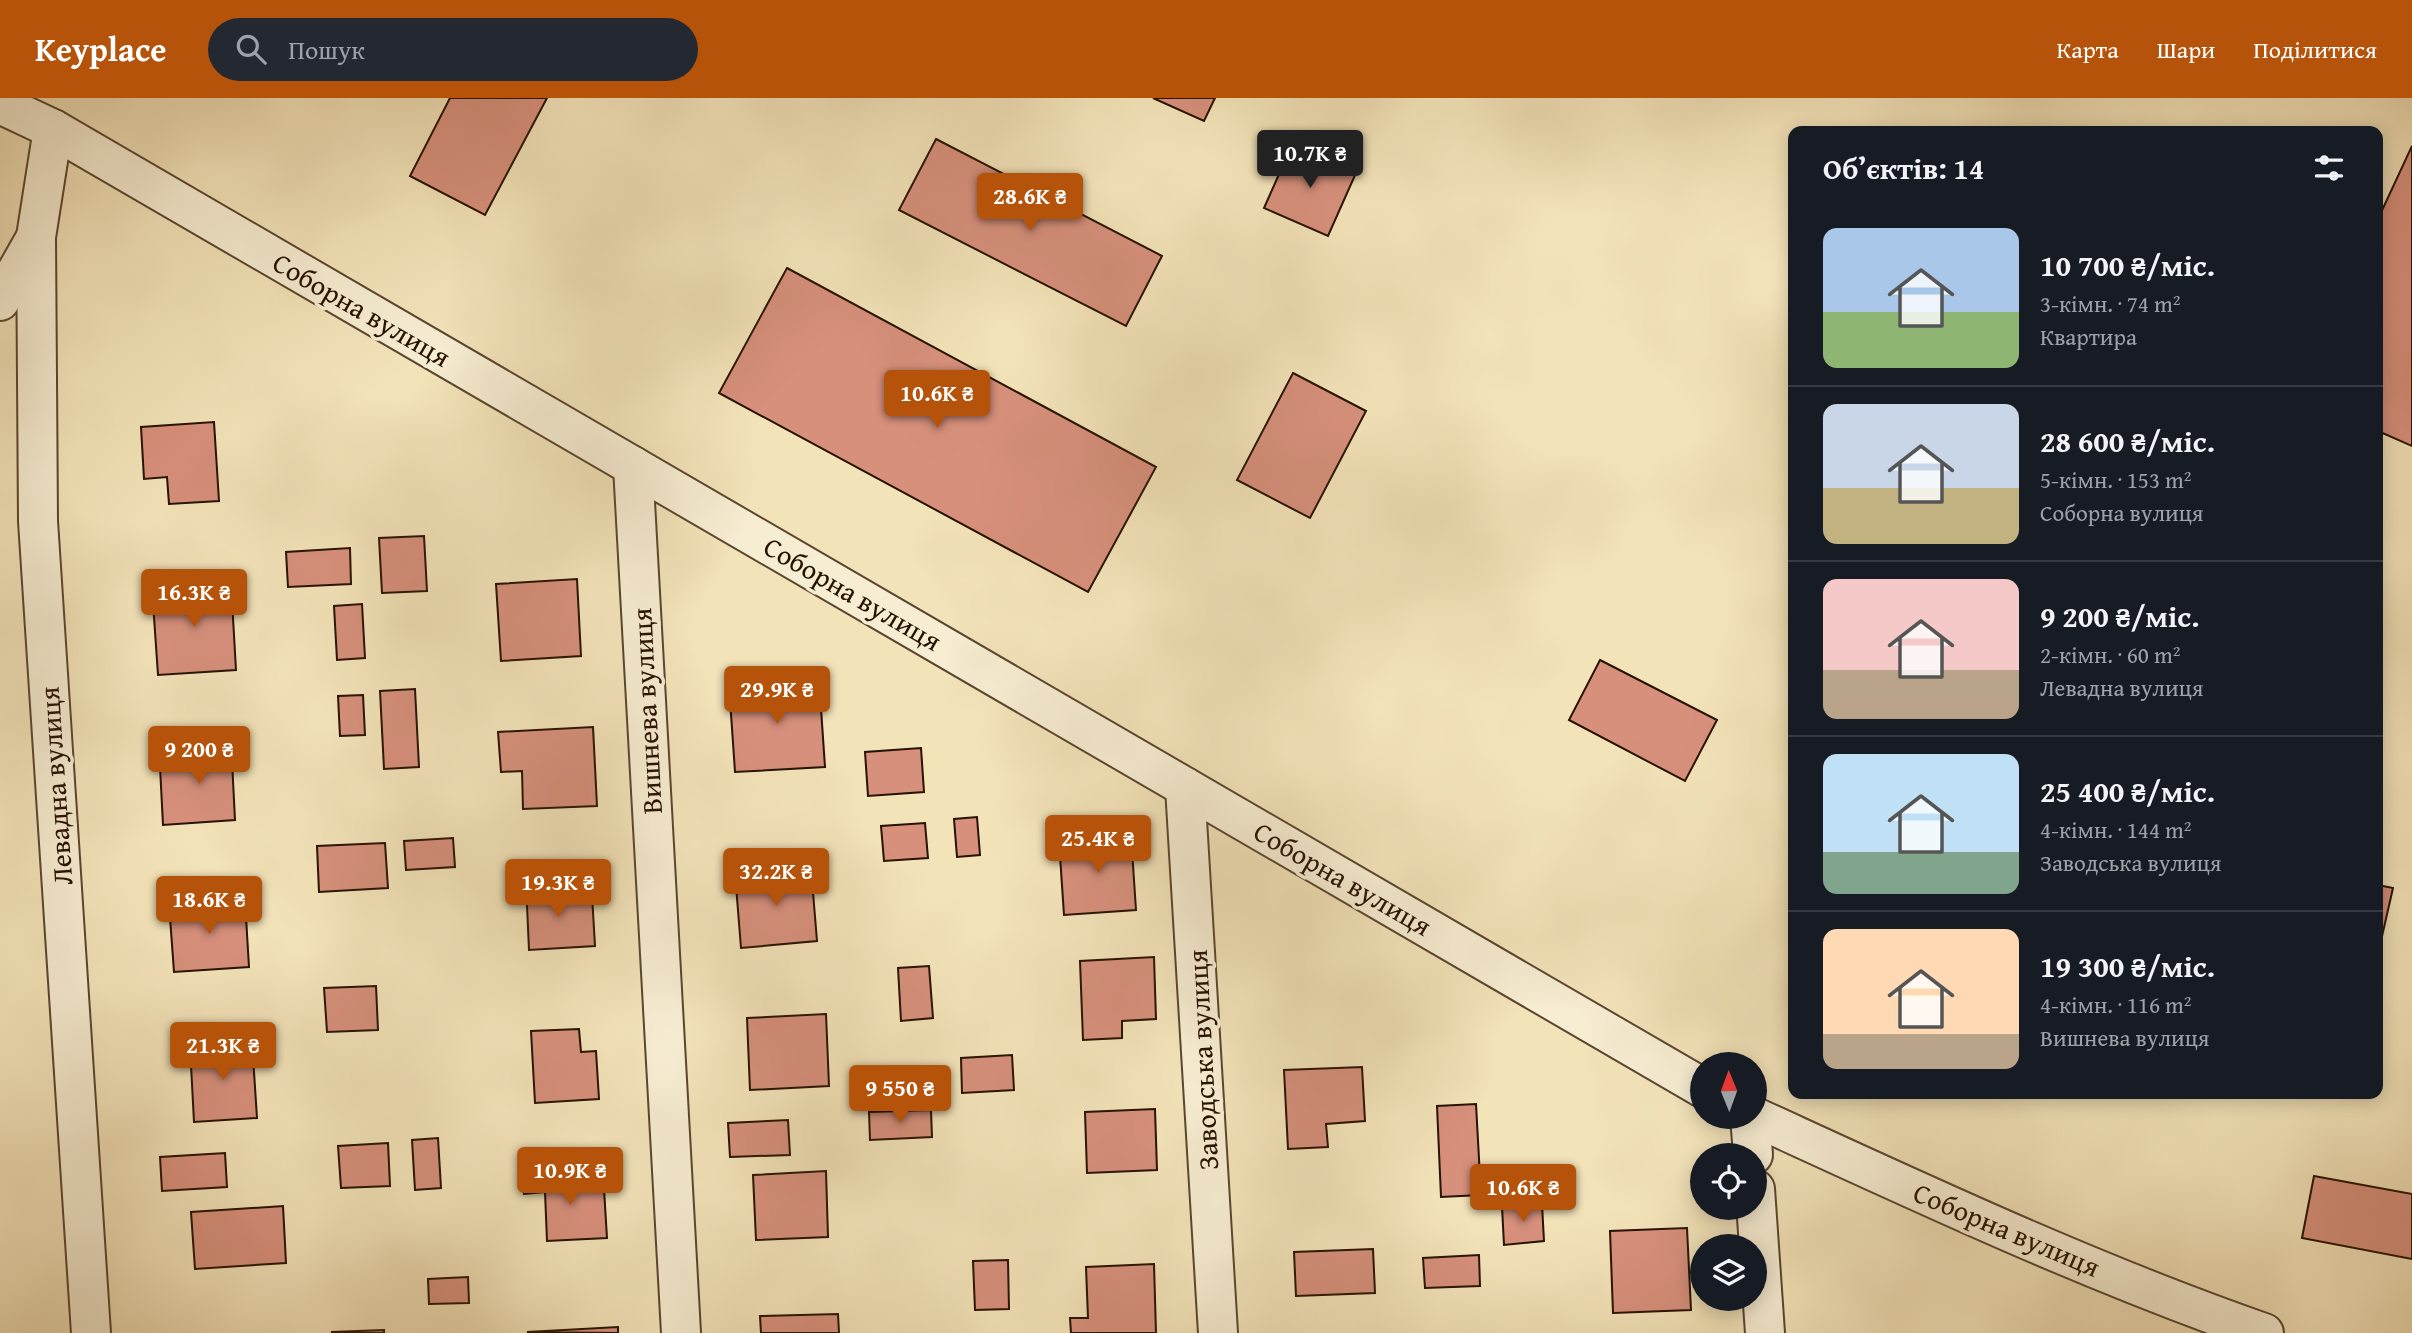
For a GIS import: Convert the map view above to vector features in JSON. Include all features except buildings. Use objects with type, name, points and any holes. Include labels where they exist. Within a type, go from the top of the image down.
[{"type":"street","name":"Соборна вулиця","points":[[0,104],[53,129],[1690,1080]]},
{"type":"street","points":[[0,301],[36,237],[53,129]]},
{"type":"street","name":"Левадна вулиця","points":[[36,237],[38,521],[91,1333]]},
{"type":"street","name":"Вишнева вулиця","points":[[633,466],[681,1333]]},
{"type":"street","name":"Заводська вулиця","points":[[1185,787],[1218,1333]]},
{"type":"street","name":"Соборна вулиця","points":[[1768,1124],[1986,1222],[2184,1305],[2264,1333]]},
{"type":"street","points":[[1757,1220],[1765,1333]]}]
